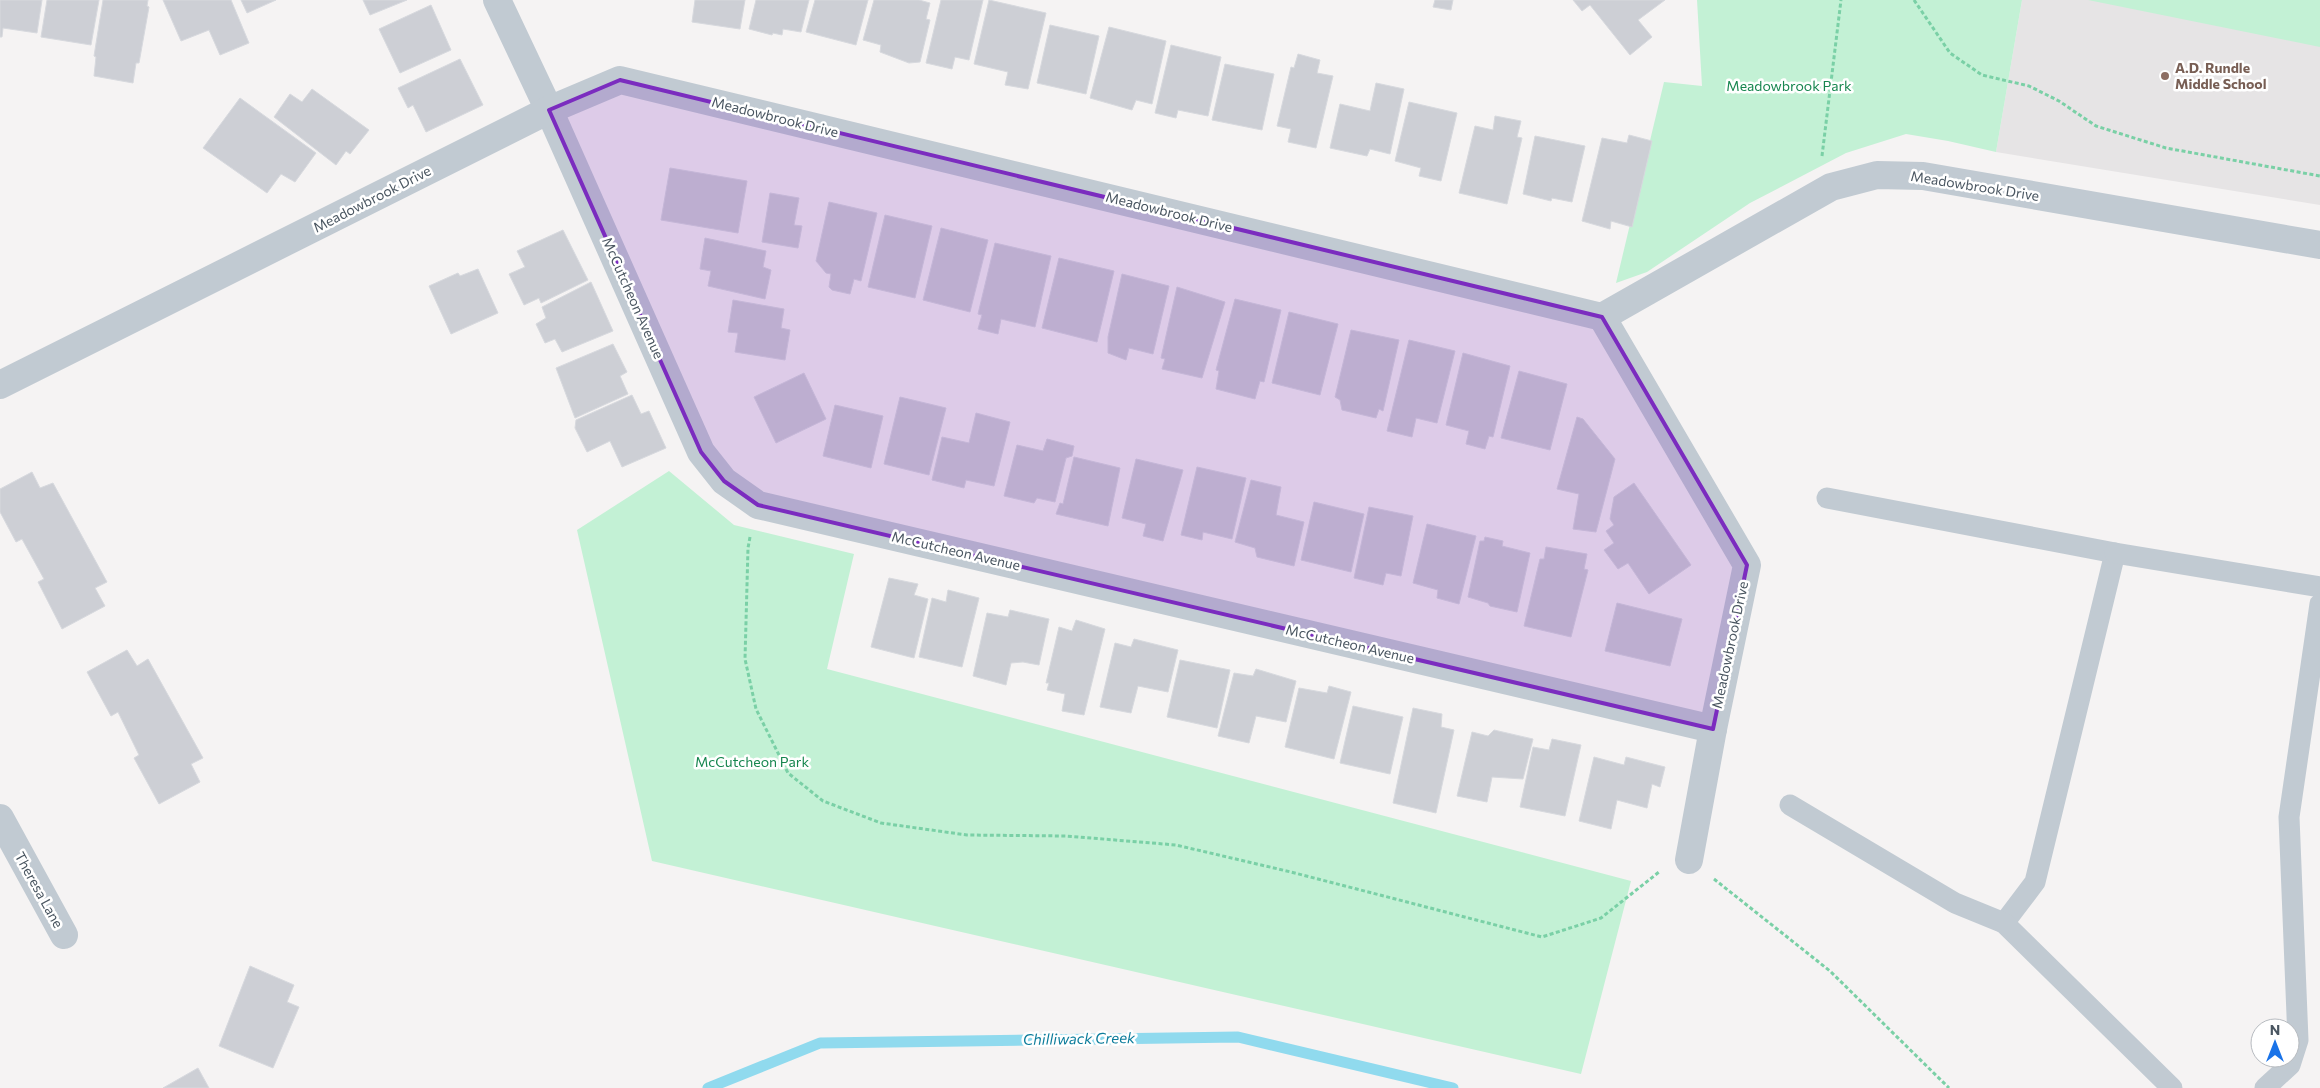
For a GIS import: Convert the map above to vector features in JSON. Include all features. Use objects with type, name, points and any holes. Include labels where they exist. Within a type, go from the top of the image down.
[{"type":"street","name":"McCutcheon Avenue","points":[[497,0],[549,110],[702,452],[724,481],[758,505],[1713,729]]},
{"type":"street","name":"Meadowbrook Drive","points":[[0,385],[549,110],[620,80],[1602,316],[1832,188],[1878,175],[1923,176],[2320,245]]},
{"type":"street","name":"Meadowbrook Drive","points":[[1602,316],[1747,564],[1713,729],[1690,860]]},
{"type":"street","name":"Theresa Lane","points":[[0,818],[64,935]]},
{"type":"lane","points":[[1827,498],[2115,553],[2320,587]]},
{"type":"lane","points":[[2004,922],[2036,882],[2115,553]]},
{"type":"lane","points":[[2265,1088],[2290,1065],[2298,1040],[2289,817],[2320,604]]},
{"type":"lane","points":[[1790,805],[1955,903],[2004,922],[2172,1088]]},
{"type":"path","points":[[1817,198],[1841,0]]},
{"type":"path","points":[[1914,0],[1950,53],[1982,75],[2029,86],[2059,101],[2096,126],[2166,148],[2320,176]]},
{"type":"path","points":[[758,505],[748,548],[745,658],[754,701],[756,709],[788,773],[823,801],[881,823],[968,834],[1066,836],[1176,845],[1291,872],[1542,937],[1601,918],[1663,868],[1690,860],[1830,971],[1949,1088]]},
{"type":"highlighted area","points":[[620,80],[1602,317],[1747,565],[1713,729],[758,505],[724,481],[701,452],[549,110]]},
{"type":"shaded area","name":"A.D. Rundle Middle School","points":[[2022,0],[2320,0],[2320,205],[1996,152]]},
{"type":"green space","name":"Meadowbrook Park","points":[[1697,0],[2022,0],[1996,152],[1906,134],[1846,153],[1750,203],[1647,272],[1616,283],[1664,82],[1702,86]]},
{"type":"green space","points":[[2088,0],[2320,0],[2320,47]]},
{"type":"green space","name":"McCutcheon Park","points":[[669,471],[734,525],[854,554],[827,669],[1631,881],[1581,1074],[652,861],[577,530]]},
{"type":"building","points":[[0,0],[42,0],[37,33],[3,28],[2,37],[0,37]]},
{"type":"building","points":[[47,0],[99,0],[91,45],[41,37]]},
{"type":"building","points":[[103,0],[148,0],[147,6],[149,7],[139,63],[136,63],[133,83],[94,76],[96,57],[94,56]]},
{"type":"building","points":[[163,0],[231,0],[249,43],[220,55],[209,30],[181,41]]},
{"type":"building","points":[[241,0],[276,0],[247,13]]},
{"type":"building","points":[[363,0],[407,0],[370,15]]},
{"type":"building","points":[[695,0],[745,0],[740,29],[692,22]]},
{"type":"building","points":[[756,0],[809,0],[801,32],[783,29],[782,35],[773,33],[772,35],[749,29]]},
{"type":"building","points":[[815,0],[868,0],[856,45],[806,32]]},
{"type":"building","points":[[874,0],[919,0],[930,3],[926,19],[930,20],[920,62],[909,63],[880,52],[881,45],[863,40]]},
{"type":"building","points":[[941,0],[983,0],[969,60],[955,57],[952,69],[926,63]]},
{"type":"building","points":[[989,0],[1046,13],[1028,89],[1005,85],[1008,72],[974,64]]},
{"type":"building","points":[[1435,0],[1453,0],[1451,10],[1433,7]]},
{"type":"building","points":[[1573,0],[1665,0],[1638,20],[1652,37],[1630,55],[1590,5],[1582,11]]},
{"type":"building","points":[[431,5],[451,50],[400,73],[379,29]]},
{"type":"building","points":[[1050,25],[1099,36],[1086,94],[1037,83]]},
{"type":"building","points":[[1109,27],[1166,41],[1152,104],[1136,100],[1132,110],[1090,98]]},
{"type":"building","points":[[1171,45],[1221,57],[1208,116],[1178,110],[1176,118],[1155,113]]},
{"type":"building","points":[[1298,54],[1320,60],[1317,73],[1333,76],[1316,148],[1288,142],[1291,129],[1277,126],[1291,67],[1294,68]]},
{"type":"building","points":[[460,59],[483,105],[426,132],[413,105],[408,108],[398,88]]},
{"type":"building","points":[[1225,64],[1274,74],[1262,130],[1212,120]]},
{"type":"building","points":[[1376,83],[1404,89],[1390,154],[1370,149],[1367,156],[1330,148],[1340,104],[1370,111]]},
{"type":"building","points":[[312,89],[369,130],[350,154],[346,151],[336,165],[274,117],[290,94],[302,102]]},
{"type":"building","points":[[240,98],[316,153],[295,182],[281,174],[267,193],[203,148]]},
{"type":"building","points":[[1409,102],[1457,113],[1441,181],[1419,176],[1421,168],[1395,161]]},
{"type":"building","points":[[1495,116],[1521,121],[1517,137],[1522,138],[1507,204],[1459,193],[1475,126],[1493,130]]},
{"type":"building","points":[[1629,135],[1652,141],[1632,227],[1611,221],[1610,229],[1582,221],[1602,138],[1627,143]]},
{"type":"building","points":[[1535,136],[1585,146],[1572,202],[1552,198],[1551,201],[1523,194]]},
{"type":"building","points":[[670,168],[747,181],[738,233],[661,220]]},
{"type":"building","points":[[770,193],[799,198],[794,225],[802,226],[798,248],[762,242]]},
{"type":"building","points":[[829,202],[877,213],[861,281],[854,279],[850,294],[832,290],[829,287],[831,274],[826,273],[816,261]]},
{"type":"building","points":[[885,215],[932,226],[915,298],[868,287]]},
{"type":"building","points":[[941,228],[988,240],[970,312],[923,300]]},
{"type":"building","points":[[563,230],[588,280],[541,303],[539,298],[524,305],[509,274],[525,267],[517,251]]},
{"type":"building","points":[[705,238],[766,251],[763,267],[771,270],[765,299],[708,286],[711,271],[700,269]]},
{"type":"building","points":[[995,243],[1051,256],[1035,327],[1001,319],[998,334],[978,329],[982,315],[978,314]]},
{"type":"building","points":[[1059,258],[1114,271],[1097,342],[1042,328]]},
{"type":"building","points":[[478,269],[498,313],[451,334],[429,286],[458,273],[460,276]]},
{"type":"building","points":[[1122,274],[1169,286],[1153,354],[1129,348],[1126,360],[1108,353],[1108,337]]},
{"type":"building","points":[[591,282],[613,331],[562,352],[555,339],[545,343],[536,324],[546,318],[542,307]]},
{"type":"building","points":[[1177,287],[1225,302],[1202,378],[1162,369],[1165,359],[1161,358]]},
{"type":"building","points":[[1235,299],[1281,310],[1264,382],[1260,381],[1255,399],[1216,389],[1219,371],[1216,370]]},
{"type":"building","points":[[733,300],[784,309],[781,328],[790,330],[785,360],[735,352],[738,333],[728,332]]},
{"type":"building","points":[[1289,312],[1338,324],[1320,395],[1272,383]]},
{"type":"building","points":[[1351,330],[1399,340],[1383,411],[1379,409],[1376,418],[1342,410],[1340,400],[1335,397]]},
{"type":"building","points":[[1409,340],[1455,351],[1437,423],[1416,418],[1412,437],[1387,431]]},
{"type":"building","points":[[613,344],[627,372],[620,376],[628,394],[575,418],[556,368]]},
{"type":"building","points":[[1463,353],[1510,366],[1493,437],[1489,436],[1485,449],[1466,444],[1469,431],[1446,425]]},
{"type":"building","points":[[1519,371],[1567,384],[1550,450],[1501,438]]},
{"type":"building","points":[[804,373],[826,419],[776,443],[754,397]]},
{"type":"building","points":[[632,395],[641,414],[649,411],[666,448],[622,467],[610,441],[587,452],[575,428],[576,420]]},
{"type":"building","points":[[900,397],[946,408],[929,475],[884,464]]},
{"type":"building","points":[[835,405],[883,416],[871,468],[823,456]]},
{"type":"building","points":[[976,413],[1010,422],[994,486],[966,480],[964,488],[932,480],[942,437],[969,443]]},
{"type":"building","points":[[1577,417],[1583,419],[1615,459],[1596,532],[1573,529],[1579,494],[1557,489]]},
{"type":"building","points":[[1047,439],[1074,446],[1072,456],[1066,458],[1055,502],[1037,498],[1034,503],[1004,496],[1017,445],[1043,451]]},
{"type":"building","points":[[1074,457],[1120,468],[1108,526],[1056,514],[1060,503],[1063,504]]},
{"type":"building","points":[[1136,459],[1183,470],[1163,541],[1143,536],[1146,524],[1122,518]]},
{"type":"building","points":[[1197,467],[1246,478],[1232,539],[1203,532],[1202,540],[1181,535]]},
{"type":"building","points":[[32,472],[40,488],[53,483],[107,582],[95,588],[105,606],[62,629],[38,582],[44,579],[22,539],[16,542],[0,512],[0,489]]},
{"type":"building","points":[[1251,480],[1281,487],[1276,515],[1304,522],[1294,566],[1257,557],[1255,548],[1235,542]]},
{"type":"building","points":[[1634,483],[1691,565],[1649,594],[1628,563],[1618,569],[1604,550],[1614,543],[1606,531],[1614,525],[1610,519],[1614,497]]},
{"type":"building","points":[[1314,502],[1364,514],[1351,572],[1301,560]]},
{"type":"building","points":[[1369,507],[1413,516],[1401,576],[1386,573],[1383,585],[1354,578]]},
{"type":"building","points":[[1427,524],[1476,536],[1459,604],[1437,598],[1438,590],[1413,583]]},
{"type":"building","points":[[1485,537],[1503,541],[1502,546],[1530,553],[1517,612],[1490,606],[1488,603],[1468,597],[1480,541],[1484,541]]},
{"type":"building","points":[[1546,547],[1587,554],[1584,569],[1588,570],[1571,637],[1524,626],[1540,559],[1544,559]]},
{"type":"building","points":[[889,578],[918,584],[914,595],[928,599],[914,658],[871,647]]},
{"type":"building","points":[[948,590],[979,598],[962,667],[919,657],[932,598],[946,602]]},
{"type":"building","points":[[1617,603],[1682,619],[1670,666],[1605,651]]},
{"type":"building","points":[[1010,610],[1049,619],[1039,665],[1023,662],[1011,663],[1006,685],[973,676],[987,613],[1008,617]]},
{"type":"building","points":[[1076,620],[1105,629],[1084,715],[1062,711],[1065,694],[1047,690],[1049,683],[1046,683],[1059,627],[1072,631]]},
{"type":"building","points":[[1134,639],[1178,650],[1168,692],[1138,686],[1131,713],[1100,707],[1115,643],[1131,647]]},
{"type":"building","points":[[127,650],[137,666],[148,659],[203,758],[191,764],[200,782],[159,804],[134,758],[139,755],[118,712],[111,716],[87,672]]},
{"type":"building","points":[[1180,660],[1230,670],[1217,728],[1167,717]]},
{"type":"building","points":[[1256,669],[1296,681],[1286,722],[1256,716],[1249,743],[1218,736],[1234,673],[1253,676]]},
{"type":"building","points":[[1329,686],[1351,692],[1334,759],[1285,747],[1299,688],[1327,693]]},
{"type":"building","points":[[1353,706],[1403,717],[1390,774],[1340,763]]},
{"type":"building","points":[[1413,708],[1442,714],[1441,727],[1454,730],[1436,813],[1393,803]]},
{"type":"building","points":[[1494,730],[1533,739],[1523,779],[1492,777],[1487,802],[1457,796],[1472,732],[1488,736]]},
{"type":"building","points":[[1552,739],[1581,745],[1565,816],[1520,807],[1533,747],[1549,750]]},
{"type":"building","points":[[1594,757],[1624,765],[1626,757],[1665,767],[1660,787],[1652,784],[1647,808],[1617,800],[1611,829],[1579,821]]},
{"type":"building","points":[[250,966],[294,985],[287,1002],[299,1007],[273,1068],[219,1046]]},
{"type":"building","points":[[198,1068],[209,1088],[163,1088]]},
{"type":"waterway","name":"Chilliwack Creek","points":[[708,1088],[820,1043],[1238,1037],[1453,1088]]},
{"type":"place","name":"A.D. Rundle Middle School","points":[[2165,76]]}]
